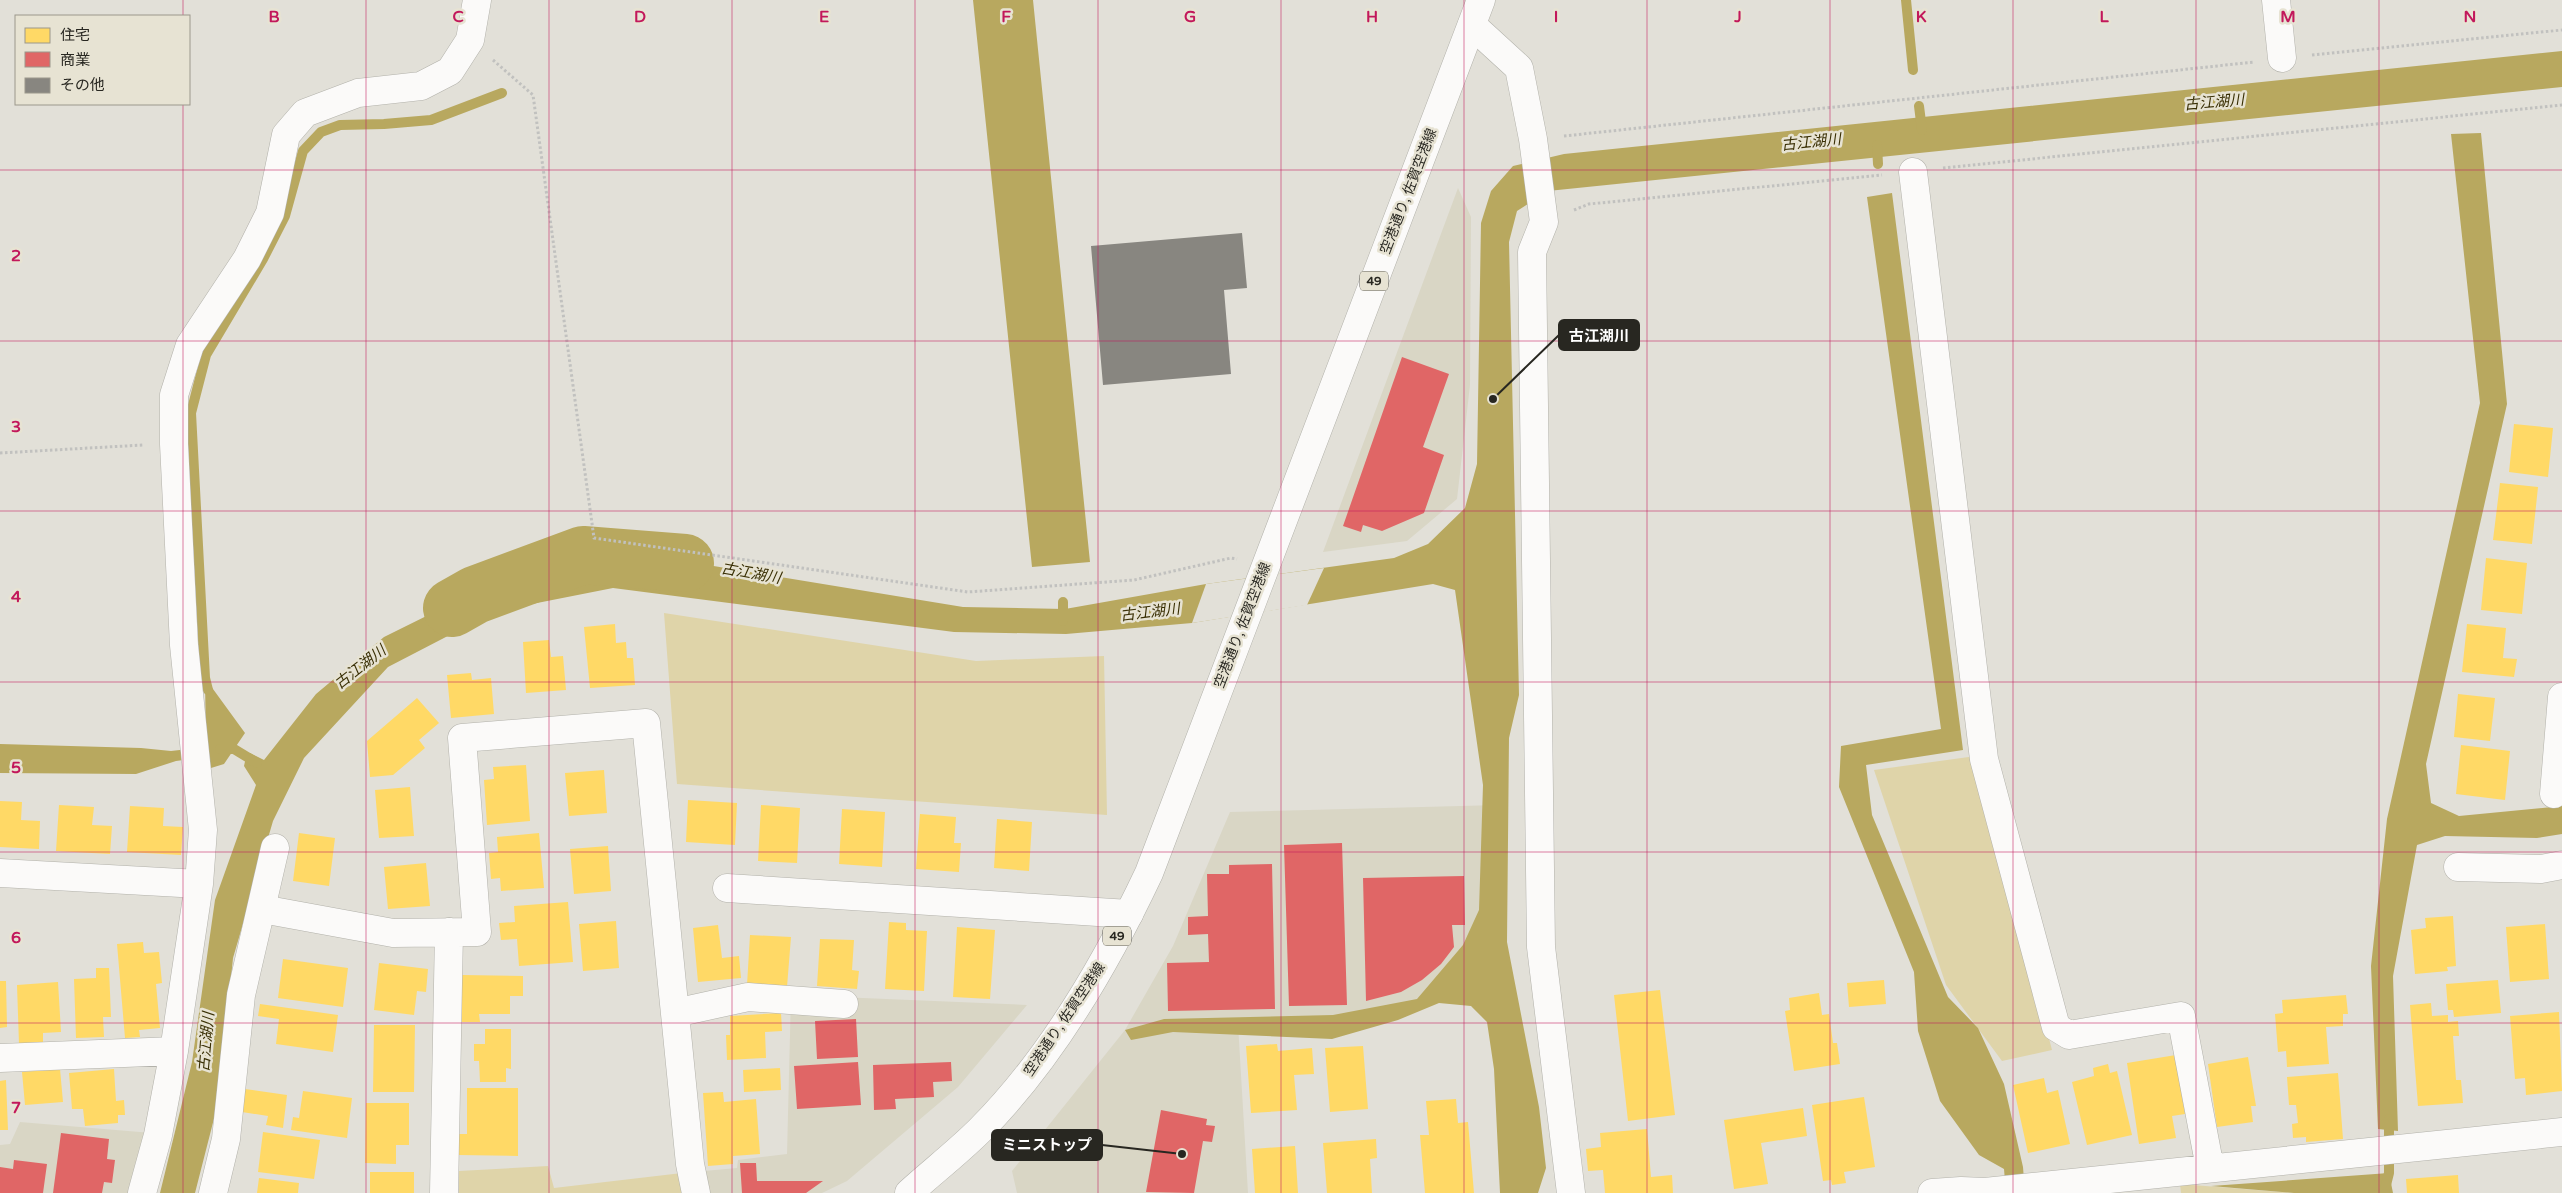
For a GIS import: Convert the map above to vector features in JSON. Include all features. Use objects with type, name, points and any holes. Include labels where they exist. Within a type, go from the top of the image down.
[{"type":"street","points":[[142,1193],[158,1135],[174,1051],[199,884],[203,830],[184,645],[174,444],[174,395],[190,345],[247,259],[270,213],[286,135],[305,113],[358,93],[421,86],[450,71],[470,40],[477,0]]},
{"type":"street","points":[[2276,0],[2282,58]]},
{"type":"street","points":[[1476,12],[1519,68],[1534,140],[1544,222],[1532,252],[1540,946],[1571,1193]]},
{"type":"street","name":"空港通り, 佐賀空港線","points":[[909,1193],[980,1129],[1039,1060],[1092,982],[1149,873],[1476,12]]},
{"type":"street","points":[[1912,172],[1984,759],[2056,1027],[2069,1036],[2181,1016],[2210,1168]]},
{"type":"street","points":[[2554,794],[2562,697]]},
{"type":"street","points":[[262,909],[393,933],[477,932],[462,738],[646,723],[690,1164],[696,1193]]},
{"type":"street","points":[[213,1193],[226,1139],[241,995],[262,909],[274,848]]},
{"type":"street","points":[[2458,868],[2541,870],[2562,865]]},
{"type":"street","points":[[0,873],[199,884]]},
{"type":"street","points":[[727,888],[1129,914]]},
{"type":"street","points":[[444,1193],[449,932]]},
{"type":"street","points":[[675,1013],[748,997],[844,1004]]},
{"type":"street","points":[[0,1058],[174,1051]]},
{"type":"street","points":[[1932,1193],[1961,1190],[1990,1192],[2029,1188],[2168,1183],[2210,1168],[2562,1132]]},
{"type":"path","points":[[1534,140],[2282,58],[2562,30]]},
{"type":"path","points":[[470,40],[534,95],[594,538],[968,592],[1134,580],[1231,558],[1266,562]]},
{"type":"path","points":[[1544,222],[1589,204],[2562,105]]},
{"type":"path","points":[[0,454],[174,444]]},
{"type":"shaded area","points":[[1458,188],[1471,217],[1470,385],[1457,499],[1407,541],[1323,552]]},
{"type":"shaded area","points":[[664,613],[976,661],[1104,656],[1107,815],[677,784]]},
{"type":"shaded area","points":[[1976,756],[2052,1050],[2002,1061],[1946,985],[1874,770]]},
{"type":"shaded area","points":[[1498,805],[1486,974],[1396,1015],[1238,1024],[1248,1193],[1017,1193],[1012,1171],[1125,1030],[1173,946],[1230,812]]},
{"type":"shaded area","points":[[791,995],[1027,1005],[958,1087],[847,1181],[822,1193],[685,1193],[682,1173],[737,1168],[738,1160],[787,1154]]},
{"type":"shaded area","points":[[20,1122],[152,1133],[136,1193],[0,1193],[0,1145],[10,1144]]},
{"type":"shaded area","points":[[548,1166],[554,1188],[682,1173],[685,1193],[459,1193],[459,1171]]},
{"type":"shaded area","points":[[2180,1184],[2294,1193],[2181,1193]]},
{"type":"water","points":[[973,0],[1033,0],[1090,562],[1032,567]]},
{"type":"water","points":[[2562,51],[2562,87],[1548,191],[1517,211],[1509,242],[1519,695],[1509,738],[1507,942],[1539,1107],[1546,1168],[1538,1193],[1500,1193],[1494,1069],[1487,1022],[1471,1006],[1439,1003],[1398,1020],[1332,1039],[1173,1032],[1131,1040],[1125,1030],[1164,1019],[1333,1015],[1417,999],[1463,945],[1479,910],[1483,785],[1455,590],[1433,584],[1192,623],[1066,634],[954,632],[613,588],[496,611],[388,667],[304,758],[273,821],[233,958],[219,1099],[195,1193],[160,1193],[192,1062],[215,900],[256,785],[244,766],[246,757],[250,753],[264,760],[316,694],[384,637],[491,584],[628,552],[963,607],[1065,609],[1206,584],[1394,558],[1428,544],[1465,508],[1477,464],[1481,223],[1491,191],[1513,166],[1564,154]]},
{"type":"water","points":[[2481,133],[2507,404],[2426,764],[2431,803],[2459,816],[2562,806],[2562,834],[2537,838],[2445,836],[2417,845],[2393,976],[2398,1131],[2378,1129],[2371,966],[2387,819],[2480,403],[2451,134]]},
{"type":"water","points":[[1892,193],[1963,750],[1866,765],[1872,815],[1948,997],[1978,1028],[2004,1084],[2023,1167],[2025,1193],[2006,1193],[2004,1169],[1979,1155],[1940,1101],[1918,1031],[1914,972],[1839,787],[1841,746],[1941,729],[1867,197]]},
{"type":"water","points":[[205,678],[245,733],[224,764],[211,768],[206,757],[176,761],[136,774],[0,773],[0,744],[141,748],[171,751],[206,747]]},
{"type":"water","points":[[2389,1173],[2393,1193],[2294,1193],[2211,1186]]},
{"type":"pier","points":[[1324,568],[1307,605],[1192,623],[1206,584]]},
{"type":"building: 住宅","points":[[2514,424],[2553,428],[2548,477],[2509,472]]},
{"type":"building: 住宅","points":[[2500,483],[2538,487],[2532,544],[2493,540]]},
{"type":"building: 住宅","points":[[2486,558],[2527,563],[2522,614],[2481,610]]},
{"type":"building: 住宅","points":[[615,624],[616,643],[626,642],[627,658],[633,658],[635,685],[590,688],[584,627]]},
{"type":"building: 住宅","points":[[2467,624],[2506,628],[2503,658],[2517,659],[2514,677],[2462,672]]},
{"type":"building: 住宅","points":[[549,640],[551,657],[563,656],[566,690],[526,693],[523,642]]},
{"type":"building: 住宅","points":[[471,673],[472,680],[491,678],[494,714],[451,718],[447,675]]},
{"type":"building: 住宅","points":[[2458,694],[2495,698],[2490,741],[2454,737]]},
{"type":"building: 住宅","points":[[417,698],[439,723],[419,740],[425,748],[393,775],[370,777],[367,741]]},
{"type":"building: 住宅","points":[[2461,745],[2510,751],[2505,800],[2456,794]]},
{"type":"building: 住宅","points":[[526,765],[530,821],[487,825],[484,780],[494,779],[493,767]]},
{"type":"building: 住宅","points":[[604,770],[607,813],[569,816],[565,773]]},
{"type":"building: 住宅","points":[[410,787],[414,836],[379,838],[375,790]]},
{"type":"building: 住宅","points":[[688,800],[737,803],[735,845],[686,842]]},
{"type":"building: 住宅","points":[[0,801],[22,802],[21,820],[40,821],[39,849],[0,847]]},
{"type":"building: 住宅","points":[[59,805],[94,807],[92,825],[112,826],[110,854],[56,851]]},
{"type":"building: 住宅","points":[[761,805],[800,808],[797,863],[758,861]]},
{"type":"building: 住宅","points":[[130,806],[164,808],[163,826],[183,827],[181,855],[127,852]]},
{"type":"building: 住宅","points":[[842,809],[885,812],[882,867],[839,864]]},
{"type":"building: 住宅","points":[[920,814],[956,817],[954,843],[961,843],[959,872],[916,869]]},
{"type":"building: 住宅","points":[[997,819],[1032,822],[1029,871],[994,868]]},
{"type":"building: 住宅","points":[[299,833],[335,838],[329,886],[293,881]]},
{"type":"building: 住宅","points":[[539,833],[544,888],[501,891],[500,878],[491,879],[489,853],[498,852],[497,837]]},
{"type":"building: 住宅","points":[[608,846],[611,891],[574,894],[570,849]]},
{"type":"building: 住宅","points":[[426,863],[430,906],[388,909],[384,867]]},
{"type":"building: 住宅","points":[[568,902],[573,962],[519,966],[517,939],[501,940],[499,923],[515,922],[514,906]]},
{"type":"building: 住宅","points":[[2453,916],[2456,966],[2447,967],[2448,971],[2415,974],[2411,930],[2426,928],[2425,918]]},
{"type":"building: 住宅","points":[[616,921],[619,968],[583,971],[579,924]]},
{"type":"building: 住宅","points":[[889,922],[906,923],[906,930],[927,931],[924,991],[885,989]]},
{"type":"building: 住宅","points":[[2545,924],[2549,979],[2510,982],[2506,927]]},
{"type":"building: 住宅","points":[[718,925],[722,958],[739,956],[741,978],[698,982],[693,928]]},
{"type":"building: 住宅","points":[[957,927],[995,930],[990,999],[953,997]]},
{"type":"building: 住宅","points":[[750,935],[791,937],[787,987],[747,985]]},
{"type":"building: 住宅","points":[[820,939],[854,940],[852,970],[859,971],[857,989],[817,986]]},
{"type":"building: 住宅","points":[[143,942],[144,953],[159,952],[162,983],[156,984],[160,1028],[139,1030],[140,1037],[125,1038],[117,944]]},
{"type":"building: 住宅","points":[[283,959],[348,968],[343,1007],[278,998]]},
{"type":"building: 住宅","points":[[379,963],[428,969],[426,992],[417,991],[414,1015],[374,1010]]},
{"type":"building: 住宅","points":[[96,968],[109,968],[111,1017],[103,1017],[104,1037],[76,1038],[74,979],[96,978]]},
{"type":"building: 住宅","points":[[462,975],[523,976],[523,996],[510,996],[510,1014],[479,1014],[480,1022],[461,1022]]},
{"type":"building: 住宅","points":[[1884,980],[1886,1004],[1849,1007],[1847,983]]},
{"type":"building: 住宅","points":[[2498,980],[2501,1013],[2454,1017],[2453,1010],[2448,1010],[2446,984]]},
{"type":"building: 住宅","points":[[0,981],[6,981],[7,1027],[0,1028]]},
{"type":"building: 住宅","points":[[58,982],[61,1032],[43,1033],[43,1043],[19,1044],[17,985]]},
{"type":"building: 住宅","points":[[1660,990],[1675,1115],[1628,1121],[1614,995]]},
{"type":"building: 住宅","points":[[1819,993],[1822,1015],[1829,1014],[1833,1043],[1837,1043],[1840,1064],[1794,1071],[1785,1011],[1790,1010],[1789,998]]},
{"type":"building: 住宅","points":[[2346,995],[2348,1014],[2343,1014],[2343,1026],[2326,1027],[2329,1064],[2287,1067],[2286,1051],[2278,1052],[2275,1014],[2283,1013],[2282,1000]]},
{"type":"building: 住宅","points":[[2431,1003],[2432,1016],[2448,1015],[2448,1022],[2458,1021],[2459,1036],[2453,1036],[2456,1080],[2461,1080],[2463,1103],[2418,1106],[2410,1005]]},
{"type":"building: 住宅","points":[[260,1004],[338,1015],[333,1052],[276,1044],[279,1019],[258,1016]]},
{"type":"building: 住宅","points":[[2559,1012],[2562,1091],[2526,1095],[2525,1078],[2515,1079],[2510,1016]]},
{"type":"building: 住宅","points":[[781,1013],[782,1031],[765,1032],[766,1058],[727,1060],[726,1035],[730,1035],[730,1016]]},
{"type":"building: 住宅","points":[[374,1025],[415,1025],[414,1092],[373,1092]]},
{"type":"building: 住宅","points":[[485,1029],[511,1029],[511,1069],[506,1068],[506,1082],[480,1082],[479,1061],[474,1061],[474,1044],[485,1044]]},
{"type":"building: 住宅","points":[[1277,1044],[1278,1051],[1312,1048],[1314,1074],[1294,1075],[1297,1110],[1251,1113],[1246,1046]]},
{"type":"building: 住宅","points":[[1363,1046],[1368,1109],[1330,1112],[1325,1048]]},
{"type":"building: 住宅","points":[[2176,1055],[2185,1114],[2172,1116],[2176,1138],[2139,1144],[2127,1063]]},
{"type":"building: 住宅","points":[[2248,1057],[2256,1106],[2251,1106],[2253,1122],[2217,1127],[2208,1064]]},
{"type":"building: 住宅","points":[[2108,1064],[2110,1073],[2117,1071],[2132,1135],[2087,1145],[2072,1082],[2094,1076],[2093,1068]]},
{"type":"building: 住宅","points":[[780,1068],[781,1090],[744,1092],[743,1070]]},
{"type":"building: 住宅","points":[[60,1069],[63,1102],[25,1105],[22,1072]]},
{"type":"building: 住宅","points":[[114,1069],[116,1101],[124,1100],[125,1115],[118,1115],[118,1123],[85,1126],[83,1109],[72,1109],[69,1073]]},
{"type":"building: 住宅","points":[[2338,1073],[2343,1139],[2306,1142],[2306,1137],[2293,1138],[2292,1124],[2298,1123],[2296,1105],[2289,1105],[2287,1077]]},
{"type":"building: 住宅","points":[[2044,1078],[2047,1093],[2058,1090],[2070,1144],[2028,1153],[2013,1085]]},
{"type":"building: 住宅","points":[[6,1080],[8,1130],[0,1130],[0,1081]]},
{"type":"building: 住宅","points":[[467,1088],[518,1088],[518,1156],[458,1155],[458,1134],[467,1134]]},
{"type":"building: 住宅","points":[[245,1089],[287,1095],[283,1128],[266,1125],[268,1116],[242,1112]]},
{"type":"building: 住宅","points":[[303,1091],[352,1098],[347,1138],[291,1130],[293,1117],[299,1118]]},
{"type":"building: 住宅","points":[[723,1092],[724,1102],[756,1099],[760,1154],[733,1156],[733,1164],[708,1166],[703,1093]]},
{"type":"building: 住宅","points":[[1864,1097],[1875,1167],[1844,1172],[1846,1183],[1832,1185],[1831,1180],[1823,1181],[1812,1105]]},
{"type":"building: 住宅","points":[[1456,1099],[1458,1123],[1468,1122],[1474,1193],[1425,1193],[1420,1135],[1429,1135],[1426,1101]]},
{"type":"building: 住宅","points":[[366,1103],[409,1103],[409,1145],[396,1145],[396,1164],[365,1163]]},
{"type":"building: 住宅","points":[[1803,1108],[1807,1136],[1761,1143],[1768,1184],[1734,1189],[1724,1120]]},
{"type":"building: 住宅","points":[[1647,1129],[1651,1177],[1672,1175],[1673,1193],[1605,1193],[1603,1170],[1588,1171],[1586,1149],[1601,1147],[1600,1133]]},
{"type":"building: 住宅","points":[[263,1132],[320,1140],[314,1179],[258,1172]]},
{"type":"building: 住宅","points":[[1376,1139],[1377,1158],[1370,1159],[1372,1193],[1327,1193],[1323,1143]]},
{"type":"building: 住宅","points":[[1295,1146],[1298,1193],[1255,1193],[1252,1149]]},
{"type":"building: 住宅","points":[[370,1172],[414,1172],[414,1193],[370,1193]]},
{"type":"building: 住宅","points":[[2458,1175],[2459,1193],[2407,1193],[2406,1179]]},
{"type":"building: 住宅","points":[[259,1178],[299,1183],[298,1193],[257,1193]]},
{"type":"building: 商業","points":[[1402,357],[1449,374],[1423,447],[1444,455],[1424,513],[1382,531],[1363,525],[1361,532],[1343,526]]},
{"type":"building: 商業","points":[[1342,843],[1347,1005],[1289,1006],[1284,845]]},
{"type":"building: 商業","points":[[1272,864],[1275,1009],[1168,1011],[1167,963],[1209,962],[1208,934],[1188,935],[1188,917],[1208,916],[1207,874],[1229,874],[1229,865]]},
{"type":"building: 商業","points":[[1464,876],[1465,925],[1452,925],[1454,947],[1441,964],[1422,980],[1401,992],[1366,1001],[1363,878]]},
{"type":"building: 商業","points":[[856,1019],[858,1057],[817,1059],[815,1021]]},
{"type":"building: 商業","points":[[858,1062],[861,1105],[797,1109],[794,1066]]},
{"type":"building: 商業","points":[[951,1062],[952,1081],[933,1082],[934,1097],[895,1099],[896,1109],[874,1110],[873,1065]]},
{"type":"building: 商業","points":[[1161,1110],[1207,1119],[1206,1125],[1215,1126],[1212,1142],[1203,1141],[1194,1193],[1146,1192]]},
{"type":"building: 商業","points":[[61,1133],[109,1139],[107,1159],[115,1160],[112,1183],[104,1182],[102,1193],[53,1193]]},
{"type":"building: 商業","points":[[14,1160],[47,1164],[43,1193],[0,1193],[0,1167],[13,1169]]},
{"type":"building: 商業","points":[[740,1163],[756,1163],[757,1181],[823,1181],[806,1193],[742,1193]]},
{"type":"building: その他","points":[[1242,233],[1247,288],[1224,290],[1231,374],[1103,385],[1091,246]]},
{"type":"waterway","points":[[1906,0],[1913,70]]},
{"type":"waterway","points":[[208,690],[205,678],[191,413],[206,355],[263,259],[285,216],[303,151],[321,132],[340,125],[431,120],[502,93]]},
{"type":"waterway","points":[[1919,106],[1922,130]]},
{"type":"waterway","points":[[1877,145],[1878,164]]},
{"type":"waterway","name":"古江湖川","points":[[452,608],[475,595],[583,555],[685,563]]},
{"type":"waterway","points":[[1063,602],[1063,621]]},
{"type":"waterway","points":[[220,749],[234,749],[257,763]]},
{"type":"waterway","points":[[2384,1193],[2389,1173],[2389,1119]]},
{"type":"place","name":"古江湖川","points":[[1493,399]]},
{"type":"place","name":"ミニストップ","points":[[1182,1154]]}]
